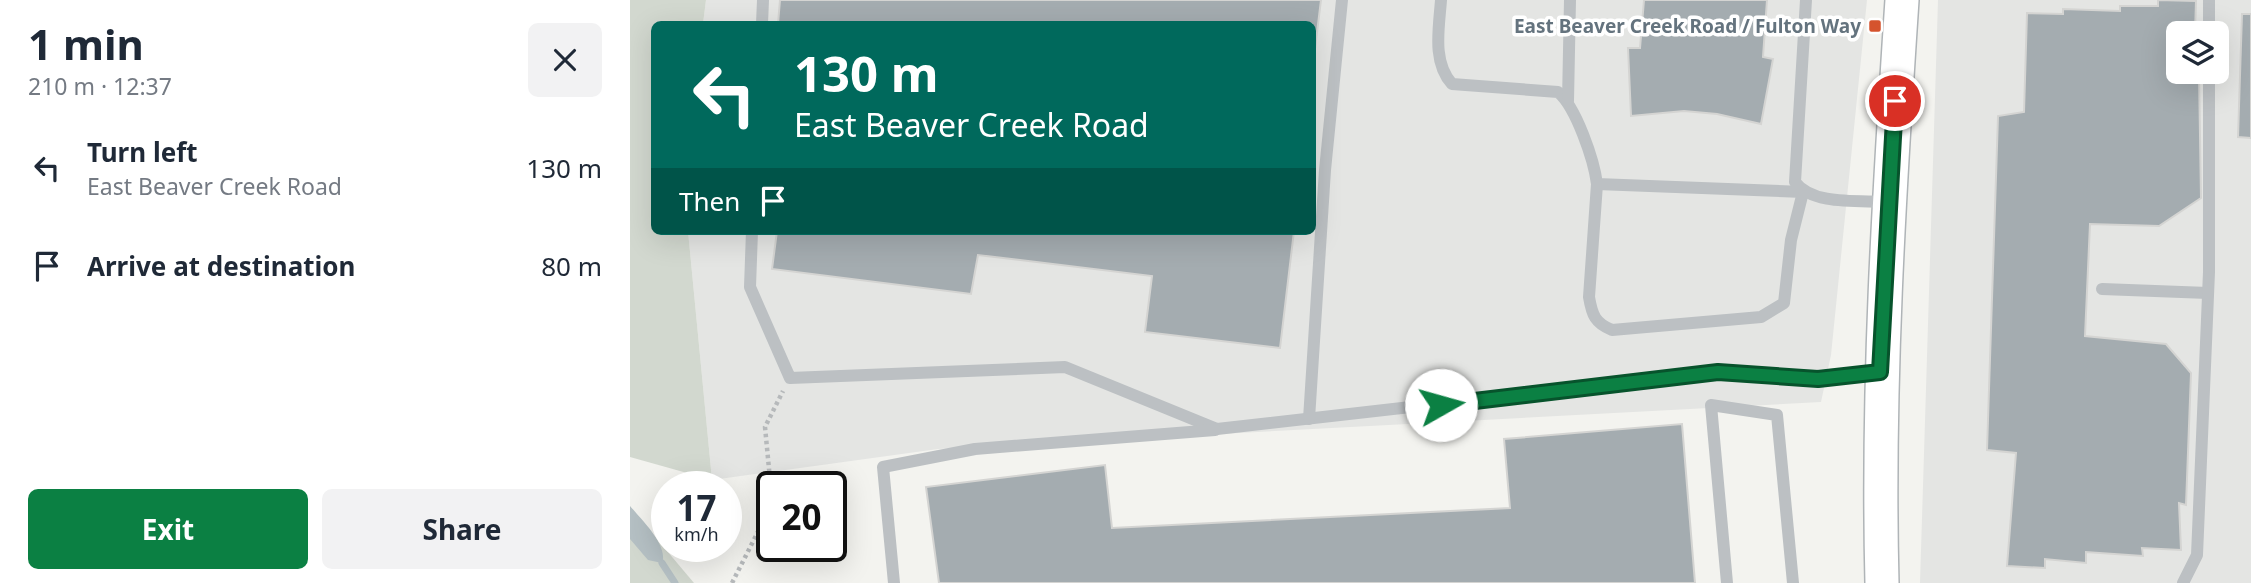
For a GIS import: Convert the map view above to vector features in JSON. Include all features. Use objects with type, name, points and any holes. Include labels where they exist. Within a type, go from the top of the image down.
[{"type":"street","points":[[1882,583],[1880,372],[1902,0]]},
{"type":"lane","points":[[762,21],[763,0]]},
{"type":"lane","points":[[1309,419],[1325,170],[1342,0]]},
{"type":"lane","points":[[1441,0],[1439,56],[1443,74],[1452,84],[1558,92],[1568,101]]},
{"type":"lane","points":[[1570,0],[1568,101],[1595,166],[1597,184],[1589,297],[1592,315],[1600,325],[1612,330],[1761,317],[1774,311],[1784,303],[1791,240],[1803,192]]},
{"type":"lane","points":[[1803,192],[1795,182],[1806,0]]},
{"type":"lane","points":[[2209,21],[2210,0]]},
{"type":"lane","points":[[2183,583],[2197,555],[2208,293],[2209,84]]},
{"type":"lane","points":[[1597,184],[1803,192],[1818,197],[1888,202]]},
{"type":"lane","points":[[752,235],[750,287],[790,378],[1065,367],[1217,429]]},
{"type":"lane","points":[[2102,289],[2208,293]]},
{"type":"lane","points":[[894,583],[883,467],[975,449],[1217,429],[1718,372],[1818,379],[1880,372]]},
{"type":"lane","points":[[1727,583],[1711,405],[1777,415],[1793,583]]},
{"type":"path","points":[[769,471],[765,427],[790,378]]},
{"type":"path","points":[[732,583],[756,534]]},
{"type":"shaded area","points":[[630,0],[706,0],[703,21],[651,21],[651,235],[688,235],[711,471],[680,471],[630,457]]},
{"type":"shaded area","points":[[706,0],[1867,0],[1831,355],[1821,402],[938,449],[778,471],[756,471],[756,474],[742,476],[742,471],[711,471],[688,235],[1316,235],[1316,21],[703,21]]},
{"type":"shaded area","points":[[1938,0],[2251,0],[2251,583],[1920,583]]},
{"type":"shaded area","points":[[630,506],[651,531],[651,561],[630,539]]},
{"type":"shaded area","points":[[630,507],[651,532],[651,562],[676,562],[694,583],[630,583]]},
{"type":"building","points":[[780,0],[1321,0],[1316,41],[1316,21],[778,21]]},
{"type":"building","points":[[1644,0],[1767,0],[1763,57],[1773,59],[1761,124],[1717,114],[1684,111],[1631,116],[1628,48],[1640,48]]},
{"type":"building","points":[[2158,0],[2196,1],[2195,21],[2166,21],[2166,84],[2199,84],[2201,198],[2159,226],[2090,224],[2085,336],[2166,344],[2191,373],[2186,505],[2179,503],[2181,550],[2142,548],[2143,556],[2086,552],[2086,563],[2045,559],[2045,568],[2007,566],[2016,453],[1987,450],[1998,116],[2024,112],[2027,13],[2063,14],[2063,9],[2120,11],[2120,6],[2158,6]]},
{"type":"building","points":[[2242,14],[2251,14],[2251,138],[2238,137]]},
{"type":"building","points":[[776,235],[1294,235],[1280,348],[1145,332],[1152,276],[978,255],[971,294],[772,269]]},
{"type":"building","points":[[1682,424],[1695,583],[939,583],[926,487],[1105,465],[1112,528],[1510,508],[1504,439]]},
{"type":"waterway","points":[[662,563],[675,583]]},
{"type":"place","name":"East Beaver Creek Road / Fulton Way","points":[[1875,26]]},
{"type":"route","points":[[1441,405],[1718,372],[1763,374],[1793,379],[1880,372],[1884,261],[1895,101]]}]
